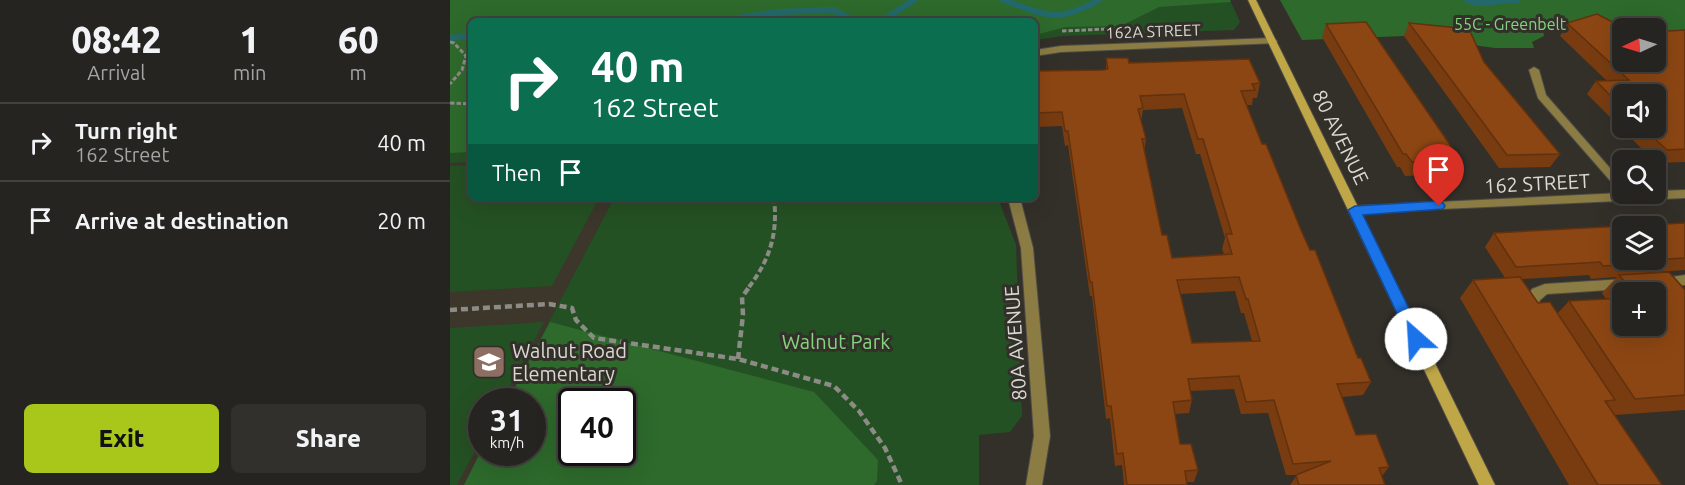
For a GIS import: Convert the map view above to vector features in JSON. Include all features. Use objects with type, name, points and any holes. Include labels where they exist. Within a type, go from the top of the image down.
[{"type":"street","name":"80 AVENUE","points":[[1252,0],[1487,485]]},
{"type":"street","name":"162A STREET","points":[[1038,53],[1061,49],[1273,41]]},
{"type":"street","points":[[1533,70],[1541,96],[1612,177]]},
{"type":"street","name":"162 STREET","points":[[1355,210],[1612,194]]},
{"type":"street","name":"162 STREET","points":[[1666,194],[1685,194]]},
{"type":"street","name":"80A AVENUE","points":[[1015,201],[1027,248],[1042,436],[1034,485]]},
{"type":"street","points":[[1543,319],[1532,301],[1536,293],[1545,289],[1685,280]]},
{"type":"path","points":[[450,84],[462,70],[466,56],[452,42]]},
{"type":"path","points":[[450,103],[468,104]]},
{"type":"path","points":[[738,358],[743,315],[742,297],[762,271],[777,239],[774,201]]},
{"type":"path","points":[[450,310],[549,304],[572,308],[576,320],[594,338],[738,358],[834,386],[866,420],[885,448],[902,485]]},
{"type":"shaded area","name":"Walnut Road Elementary","points":[[468,162],[468,201],[612,201],[514,388],[468,388],[468,466],[474,466],[464,485],[450,485],[450,163]]},
{"type":"green space","points":[[450,0],[1230,0],[1240,22],[1234,30],[1063,36],[1038,40],[1038,18],[468,18],[468,162],[450,163]]},
{"type":"green space","points":[[450,0],[1230,0],[1231,2],[1159,7],[1121,26],[1066,27],[1038,34],[1038,18],[468,18],[468,152],[450,153]]},
{"type":"green space","name":"55C - Greenbelt","points":[[1280,0],[1685,0],[1685,38],[1666,31],[1666,18],[1612,18],[1612,27],[1551,26],[1543,29],[1544,36],[1532,42],[1534,48],[1495,48],[1404,36],[1302,40]]},
{"type":"green space","points":[[468,165],[468,201],[597,201],[552,286],[450,292],[450,166]]},
{"type":"green space","name":"Walnut Park","points":[[612,201],[999,201],[1016,245],[1022,416],[1010,432],[979,435],[979,485],[464,485],[474,466],[546,466],[546,388],[514,388]]},
{"type":"green space","points":[[544,322],[509,388],[468,388],[468,464],[457,485],[450,485],[450,328]]},
{"type":"green space","points":[[550,322],[814,392],[878,460],[877,481],[874,485],[464,485],[474,466],[546,466],[546,388],[515,388]]},
{"type":"building","points":[[1597,14],[1612,22],[1612,64],[1567,23]]},
{"type":"building","points":[[1366,22],[1461,161],[1412,162],[1406,154],[1403,154],[1326,24]]},
{"type":"building","points":[[1409,23],[1469,29],[1484,62],[1560,154],[1507,155]]},
{"type":"building","points":[[1666,29],[1669,31],[1685,30],[1685,149],[1667,150],[1654,138],[1666,138],[1666,84],[1612,84],[1612,97],[1596,81],[1629,80],[1620,72],[1666,72]]},
{"type":"building","points":[[1106,58],[1128,58],[1129,63],[1249,59],[1260,83],[1252,84],[1255,90],[1241,91],[1262,144],[1266,144],[1310,250],[1315,250],[1358,358],[1361,358],[1371,382],[1337,384],[1356,435],[1376,434],[1389,467],[1379,468],[1385,485],[1299,485],[1296,475],[1331,461],[1293,464],[1274,400],[1246,402],[1239,376],[1188,379],[1192,400],[1173,402],[1180,444],[1191,444],[1198,470],[1185,471],[1187,485],[1127,485],[1123,453],[1117,454],[1111,406],[1107,406],[1092,282],[1090,282],[1068,131],[1065,131],[1062,112],[1038,113],[1038,71],[1108,69]],"holes":[[[1184,94],[1198,139],[1203,139],[1232,234],[1226,234],[1232,254],[1172,258],[1167,235],[1162,235],[1142,139],[1146,139],[1138,109],[1143,108],[1140,96]],[[1239,277],[1246,299],[1248,299],[1260,341],[1192,343],[1177,280]]]},
{"type":"building","points":[[1685,223],[1685,258],[1666,259],[1666,224]]},
{"type":"building","points":[[1612,227],[1612,265],[1603,266],[1600,262],[1516,267],[1494,233]]},
{"type":"building","points":[[1669,272],[1685,290],[1685,395],[1635,399],[1569,301],[1612,299],[1612,336],[1666,336],[1666,282],[1625,282],[1619,275]]},
{"type":"building","points":[[1520,277],[1538,303],[1550,302],[1615,400],[1605,401],[1662,485],[1598,485],[1473,280]]},
{"type":"waterway","points":[[886,18],[914,0]]},
{"type":"waterway","points":[[1003,0],[1051,15],[1072,12],[1099,0]]},
{"type":"waterway","points":[[1467,0],[1478,3],[1517,0]]},
{"type":"waterway","points":[[737,18],[778,12],[833,10],[849,18]]},
{"type":"waterway","points":[[450,38],[468,35]]},
{"type":"place","name":"Walnut Road Elementary","points":[[489,362]]},
{"type":"route","points":[[1416,339],[1355,210],[1439,206]]}]
